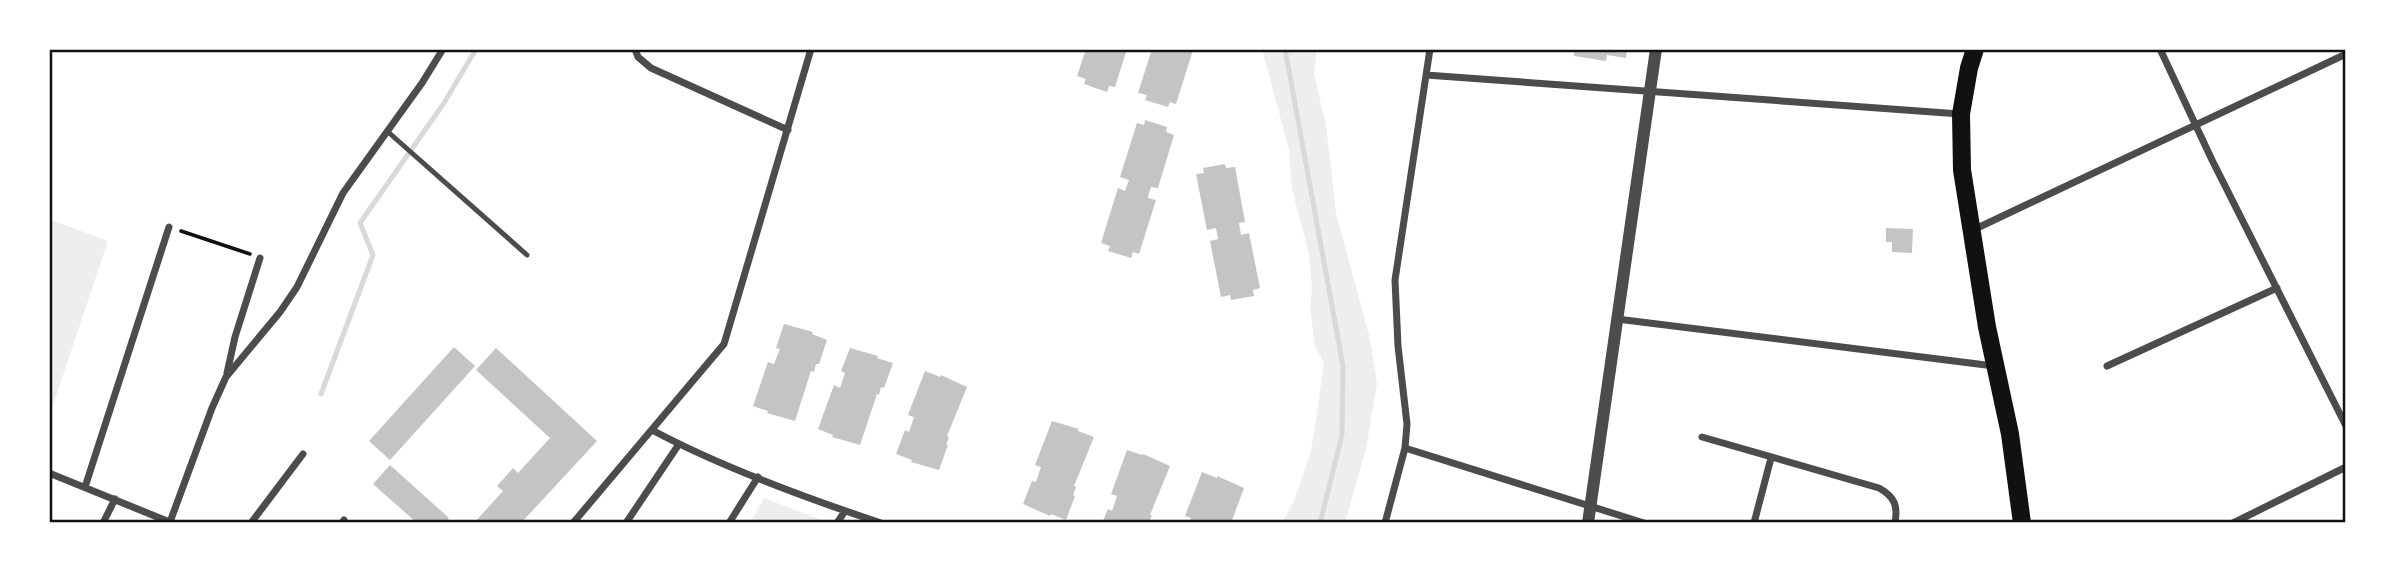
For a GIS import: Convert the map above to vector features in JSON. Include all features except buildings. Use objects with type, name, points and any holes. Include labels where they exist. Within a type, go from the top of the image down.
[{"type":"main road","points":[[1975,49],[1961,114],[1962,170],[1987,327],[2010,434],[2022,523]]},
{"type":"street","points":[[226,377],[280,312],[297,287],[343,192],[422,83],[443,49]]},
{"type":"street","points":[[635,49],[638,57],[651,68],[788,130]]},
{"type":"street","points":[[573,523],[724,344],[811,49]]},
{"type":"street","points":[[1385,523],[1405,448],[1408,424],[1398,346],[1395,280],[1430,49]]},
{"type":"street","points":[[1587,523],[1656,49]]},
{"type":"street","points":[[2160,49],[2346,426]]},
{"type":"street","points":[[1972,230],[2346,54]]},
{"type":"street","points":[[1426,75],[1961,114]]},
{"type":"street","points":[[85,487],[169,227]]},
{"type":"street","points":[[49,472],[171,523],[212,408],[226,377],[235,337],[260,258]]},
{"type":"street","points":[[2107,366],[2277,288]]},
{"type":"street","points":[[1616,318],[1997,367]]},
{"type":"street","points":[[652,430],[758,477],[881,523]]},
{"type":"street","points":[[1702,437],[1886,492],[1896,502],[1895,523]]},
{"type":"street","points":[[626,523],[679,444]]},
{"type":"street","points":[[1405,448],[1644,523]]},
{"type":"street","points":[[251,523],[303,454]]},
{"type":"street","points":[[1754,523],[1771,458]]},
{"type":"street","points":[[2233,523],[2346,467]]},
{"type":"street","points":[[729,523],[758,477]]},
{"type":"street","points":[[103,523],[115,499]]},
{"type":"street","points":[[837,523],[845,511]]},
{"type":"street","points":[[845,511],[865,523]]},
{"type":"lane","points":[[387,131],[527,255]]},
{"type":"path","points":[[169,227],[260,258]]},
{"type":"shaded area","points":[[1262,49],[1317,49],[1314,74],[1326,125],[1336,213],[1370,339],[1377,384],[1366,449],[1345,523],[1282,523],[1293,503],[1311,452],[1324,363],[1315,346],[1310,307],[1312,289],[1309,254],[1292,189],[1289,150]]},
{"type":"shaded area","points":[[49,219],[108,241],[49,417]]},
{"type":"shaded area","points":[[764,498],[827,522],[751,521]]},
{"type":"waterway","points":[[321,394],[373,255],[360,223],[444,103],[476,49]]},
{"type":"waterway","points":[[1285,49],[1343,366],[1342,435],[1320,523]]}]
